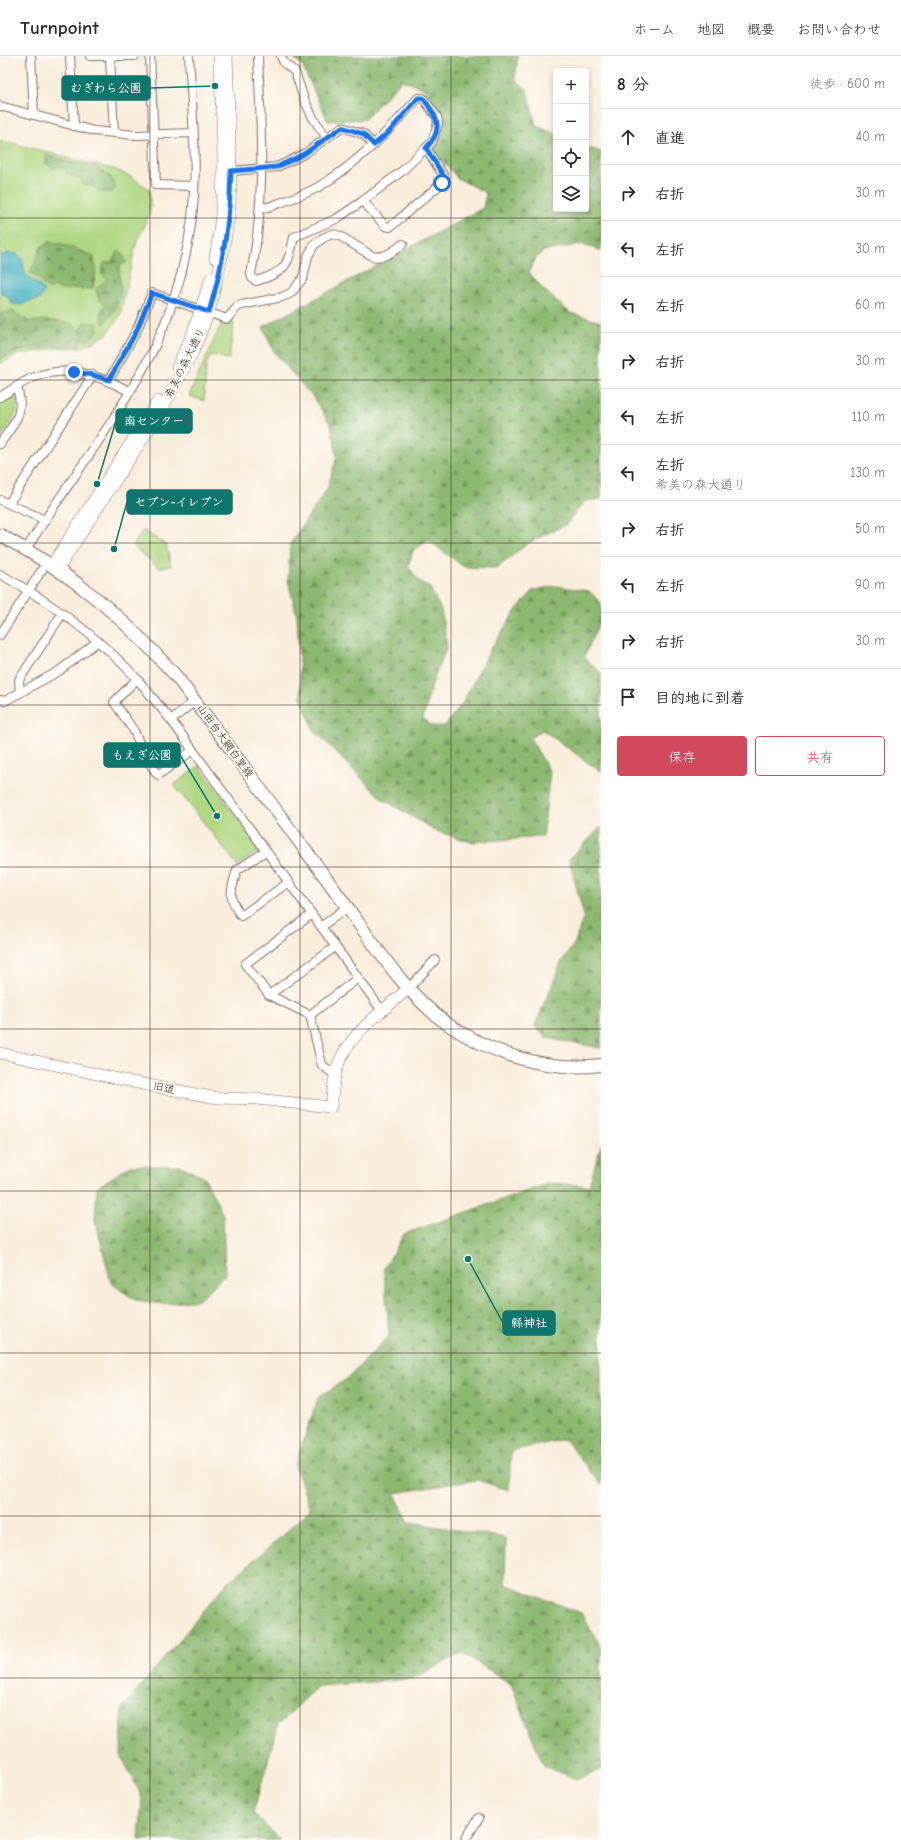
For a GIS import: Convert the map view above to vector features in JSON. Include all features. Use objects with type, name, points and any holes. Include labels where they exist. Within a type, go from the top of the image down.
[{"type":"main road","name":"山田台大網白里線","points":[[0,535],[26,549],[100,600],[132,628],[176,676],[347,907],[409,988],[446,1022],[475,1040],[497,1050],[543,1064],[577,1066],[601,1064]]},
{"type":"street","points":[[31,56],[34,115]]},
{"type":"street","points":[[70,56],[74,126]]},
{"type":"street","points":[[90,56],[135,56]]},
{"type":"street","points":[[150,56],[156,185],[193,186]]},
{"type":"street","points":[[26,549],[129,391],[155,345],[174,300],[189,238],[195,162],[189,56]]},
{"type":"street","name":"希美の森大通り","points":[[205,311],[222,210],[224,175],[219,56]]},
{"type":"street","name":"希美の森大通り","points":[[52,566],[133,447],[179,364],[205,311],[224,248],[230,207],[231,171],[227,56]]},
{"type":"street","points":[[258,56],[262,169],[257,247],[251,274],[252,278],[256,280],[274,276],[289,262],[294,237],[336,219],[402,170],[432,142],[438,123],[437,117],[423,98],[418,98],[389,132],[318,187],[268,207],[260,208]]},
{"type":"street","points":[[281,56],[284,63],[295,72],[307,105],[327,138]]},
{"type":"street","points":[[110,57],[114,133]]},
{"type":"street","points":[[0,106],[74,126],[114,133],[153,135],[193,133]]},
{"type":"street","points":[[231,171],[277,167],[304,154],[342,127],[363,134],[374,145]]},
{"type":"street","points":[[363,200],[385,226],[390,227],[442,183],[445,178],[426,148]]},
{"type":"street","points":[[109,380],[136,332],[152,293],[228,319],[238,306],[242,304],[282,297],[291,293],[303,278],[308,256],[314,245],[323,238],[332,234],[340,236],[372,256],[378,257],[387,255],[404,244]]},
{"type":"street","points":[[0,397],[32,378],[47,374],[74,372],[93,375],[109,380],[129,391]]},
{"type":"street","points":[[9,503],[93,375]]},
{"type":"street","points":[[0,444],[18,416],[21,408],[17,387]]},
{"type":"street","points":[[0,500],[45,520]]},
{"type":"street","points":[[0,635],[30,591],[52,566]]},
{"type":"street","points":[[0,574],[30,591],[62,614],[97,642],[137,679],[171,720],[383,1012]]},
{"type":"street","points":[[20,693],[19,680],[62,614]]},
{"type":"street","points":[[0,700],[5,701],[60,671],[97,642]]},
{"type":"street","points":[[137,679],[114,702],[134,731],[146,758],[158,775],[193,750]]},
{"type":"street","points":[[171,720],[195,701]]},
{"type":"street","points":[[266,851],[237,870],[231,893],[232,904],[240,916],[289,882]]},
{"type":"street","points":[[321,927],[347,907]]},
{"type":"street","points":[[310,1015],[269,995],[245,964],[312,914]]},
{"type":"street","points":[[269,995],[335,947]]},
{"type":"street","points":[[310,1015],[322,1066],[335,1075],[341,1056],[349,1044],[409,988],[435,960]]},
{"type":"street","points":[[310,1015],[358,978]]},
{"type":"street","name":"旧道","points":[[0,1052],[142,1084],[217,1098],[257,1099],[330,1107],[335,1075]]},
{"type":"street","points":[[465,1840],[479,1818]]},
{"type":"green space","points":[[292,56],[518,56],[515,79],[527,89],[536,126],[553,133],[553,212],[589,212],[589,148],[601,152],[601,251],[583,244],[544,251],[536,258],[529,272],[542,288],[570,313],[601,322],[601,499],[584,501],[568,523],[527,544],[497,568],[464,567],[428,540],[413,551],[408,566],[418,580],[430,588],[441,610],[447,646],[432,684],[423,719],[433,726],[445,726],[463,702],[490,650],[517,609],[534,590],[556,586],[589,591],[601,603],[601,618],[584,657],[601,673],[601,772],[543,730],[530,738],[550,772],[543,837],[471,842],[436,831],[381,798],[314,730],[301,698],[297,616],[288,581],[290,544],[327,489],[337,457],[331,425],[312,396],[274,352],[263,327],[483,208],[486,193],[457,178],[433,149],[446,120],[423,88],[402,80],[365,119],[328,121],[302,65]]},
{"type":"green space","points":[[0,140],[116,170],[130,176],[150,190],[150,213],[136,244],[120,315],[107,334],[79,348],[57,348],[17,355],[0,364]]},
{"type":"green space","points":[[47,155],[68,162],[94,166],[111,177],[115,188],[112,192],[100,192],[94,187],[83,184],[80,178],[66,174],[66,170],[59,166],[54,169],[45,163]]},
{"type":"green space","points":[[50,242],[62,244],[93,256],[96,269],[93,288],[82,290],[77,288],[61,290],[55,286],[50,290],[41,280],[30,273],[41,247]]},
{"type":"green space","points":[[118,252],[122,252],[126,263],[119,266],[121,296],[118,305],[104,324],[100,314],[105,304],[99,300],[96,289],[107,279],[101,274],[104,263],[111,262]]},
{"type":"green space","points":[[12,311],[30,322],[45,320],[70,323],[80,330],[84,322],[97,323],[98,332],[86,341],[81,338],[79,346],[28,349],[18,351],[0,359],[0,314]]},
{"type":"green space","points":[[223,320],[234,323],[229,359],[211,355],[206,365],[204,401],[189,396]]},
{"type":"green space","points":[[12,396],[17,400],[16,413],[0,439],[0,403]]},
{"type":"green space","points":[[143,530],[166,545],[171,566],[159,568],[133,546]]},
{"type":"green space","points":[[199,766],[258,846],[258,851],[238,866],[174,785]]},
{"type":"green space","points":[[601,827],[601,1048],[546,1038],[535,1026],[561,963],[575,942],[584,916],[569,859]]},
{"type":"green space","points":[[601,1145],[601,1485],[565,1439],[511,1451],[509,1490],[477,1480],[394,1493],[409,1522],[506,1538],[505,1584],[581,1613],[601,1647],[601,1770],[576,1779],[544,1766],[511,1684],[462,1653],[412,1679],[318,1686],[278,1725],[253,1813],[280,1840],[139,1840],[142,1797],[121,1755],[122,1709],[226,1584],[280,1538],[310,1509],[295,1465],[318,1398],[348,1378],[389,1336],[384,1269],[404,1234],[550,1183],[589,1186]]},
{"type":"green space","points":[[130,1166],[181,1166],[205,1178],[223,1215],[225,1275],[199,1300],[163,1304],[135,1300],[111,1283],[95,1219],[97,1187]]},
{"type":"water","points":[[15,253],[21,257],[28,277],[44,291],[39,300],[16,305],[11,303],[8,297],[0,292],[0,256]]},
{"type":"place","name":"むぎわら公園","points":[[215,86]]},
{"type":"place","name":"南センター","points":[[97,484]]},
{"type":"place","name":"セブン-イレブン","points":[[114,549]]},
{"type":"place","name":"もえぎ公園","points":[[217,816]]},
{"type":"place","name":"縣神社","points":[[468,1259]]},
{"type":"route","points":[[74,372],[93,375],[109,380],[126,353],[152,293],[209,312],[224,248],[230,207],[231,171],[277,167],[304,154],[342,127],[363,134],[374,145],[389,132],[418,98],[423,98],[437,117],[438,123],[432,142],[426,148],[445,178],[442,183]]}]
